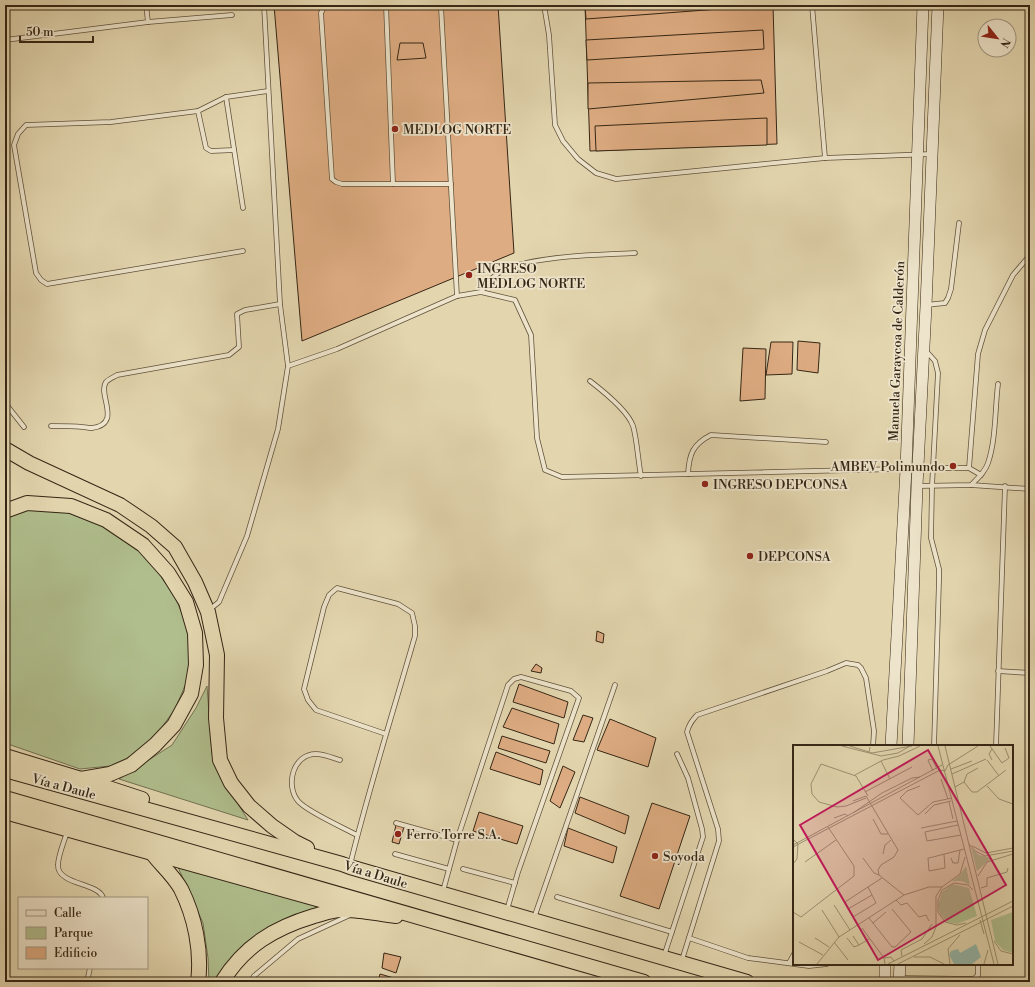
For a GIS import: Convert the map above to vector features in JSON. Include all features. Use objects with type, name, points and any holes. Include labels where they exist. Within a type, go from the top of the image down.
[{"type":"highway","points":[[5,449],[29,463],[120,505],[151,526],[175,547],[195,582],[208,612],[216,655],[216,718],[220,760],[231,783],[249,806],[272,826],[295,842],[346,865]]},
{"type":"highway","points":[[5,511],[27,503],[70,506],[106,520],[143,545],[168,574],[186,602],[188,608],[195,634],[196,665],[191,694],[174,725],[155,745],[131,765],[110,774],[81,779]]},
{"type":"highway","points":[[5,756],[131,795],[221,830]]},
{"type":"highway","name":"Vía a Daule","points":[[5,770],[346,865],[746,982]]},
{"type":"highway","name":"Vía a Daule","points":[[5,798],[454,925],[644,982]]},
{"type":"highway","points":[[5,812],[360,911]]},
{"type":"highway","points":[[152,853],[186,848]]},
{"type":"highway","points":[[152,853],[180,888],[193,918],[199,952],[198,982]]},
{"type":"highway","points":[[222,982],[236,961],[254,944],[276,930],[300,920],[340,910],[360,911],[454,925]]},
{"type":"street","name":"Manuela Garaycoa de Calderón","points":[[891,745],[906,469],[923,5]]},
{"type":"street","name":"Manuela Garaycoa de Calderón","points":[[908,745],[917,486],[938,5]]},
{"type":"street","points":[[884,982],[885,965]]},
{"type":"street","points":[[899,980],[900,965]]},
{"type":"lane","points":[[146,5],[148,22]]},
{"type":"lane","points":[[208,612],[218,602],[247,536],[278,429],[288,366],[280,304],[264,5]]},
{"type":"lane","points":[[325,5],[321,13],[332,179],[342,184],[451,184]]},
{"type":"lane","points":[[386,5],[393,184]]},
{"type":"lane","points":[[440,5],[442,14],[457,296]]},
{"type":"lane","points":[[544,5],[549,35],[555,125],[563,141],[578,159],[596,172],[616,179],[825,158],[932,154]]},
{"type":"lane","points":[[812,5],[825,158]]},
{"type":"lane","points":[[5,40],[148,22],[232,15]]},
{"type":"lane","points":[[243,251],[47,284],[41,280],[36,273],[14,145],[18,134],[26,125],[112,122],[198,110],[226,97],[268,90]]},
{"type":"lane","points":[[226,97],[243,208]]},
{"type":"lane","points":[[198,110],[206,148],[211,151],[234,150]]},
{"type":"lane","points":[[926,306],[945,303],[948,298],[951,289],[959,223]]},
{"type":"lane","points":[[481,292],[487,281],[509,267],[553,259],[635,253]]},
{"type":"lane","points":[[969,468],[978,354],[985,330],[1013,275],[1030,255]]},
{"type":"lane","points":[[288,366],[337,349],[457,296],[481,292],[515,300],[531,335],[537,438],[545,470],[562,478],[918,468],[969,468],[982,475]]},
{"type":"lane","points":[[52,426],[91,428],[100,425],[106,421],[108,415],[104,388],[106,382],[110,379],[117,375],[228,355],[239,347],[237,314],[245,310],[280,304]]},
{"type":"lane","points":[[924,348],[934,361],[938,373],[932,486],[931,538],[939,569],[940,580],[934,745]]},
{"type":"lane","points":[[590,381],[610,397],[633,425],[641,476]]},
{"type":"lane","points":[[971,485],[982,475],[988,463],[992,447],[998,384]]},
{"type":"lane","points":[[5,403],[24,427]]},
{"type":"lane","points":[[688,474],[689,462],[693,450],[701,440],[711,435],[826,442]]},
{"type":"lane","points":[[917,486],[971,485],[1005,486],[1030,489]]},
{"type":"lane","points":[[996,745],[1005,486]]},
{"type":"lane","points":[[346,865],[357,835],[386,734],[414,636],[415,626],[412,613],[398,604],[337,588],[329,596],[324,607],[304,689],[308,700],[316,710],[386,734]]},
{"type":"lane","points":[[680,963],[719,842],[718,829],[687,732],[688,726],[697,715],[827,671],[841,664],[851,663],[862,668],[866,678],[874,731],[873,745]]},
{"type":"lane","points":[[998,671],[1030,673]]},
{"type":"lane","points":[[442,893],[457,840],[508,685],[514,679],[522,677],[571,691],[579,698],[515,883],[507,912]]},
{"type":"lane","points":[[534,920],[615,685]]},
{"type":"lane","points":[[340,760],[316,754],[304,757],[296,766],[291,782],[298,801],[308,809],[357,835]]},
{"type":"lane","points":[[664,958],[703,837],[688,778],[677,754]]},
{"type":"lane","points":[[396,823],[457,840]]},
{"type":"lane","points":[[68,830],[58,865],[59,870],[64,875],[79,884],[99,890],[104,897]]},
{"type":"lane","points":[[395,854],[449,869]]},
{"type":"lane","points":[[463,869],[515,883]]},
{"type":"lane","points":[[557,896],[672,932]]},
{"type":"lane","points":[[250,982],[254,976],[298,939],[360,911]]},
{"type":"lane","points":[[689,938],[748,958],[793,964]]},
{"type":"lane","points":[[789,963],[793,956]]},
{"type":"lane","points":[[802,965],[818,965]]},
{"type":"lane","points":[[899,980],[974,979],[978,975],[978,965]]},
{"type":"lane","points":[[87,982],[90,969]]},
{"type":"green space","points":[[22,510],[56,510],[96,520],[139,549],[175,597],[186,623],[190,650],[187,681],[175,709],[157,734],[140,752],[110,766],[80,769],[5,743],[5,518]]},
{"type":"green space","points":[[207,686],[212,754],[228,788],[248,820],[119,779],[172,745],[196,708]]},
{"type":"green space","points":[[177,865],[333,907],[295,916],[216,982],[209,982],[208,958],[203,923]]},
{"type":"building","name":"MEDLOG NORTE","points":[[274,5],[498,5],[514,253],[302,341]]},
{"type":"building","points":[[585,5],[773,5],[777,144],[590,151]]},
{"type":"building","points":[[585,5],[759,5],[759,6],[586,19]]},
{"type":"building","points":[[763,30],[764,49],[587,60],[586,40]]},
{"type":"building","points":[[400,43],[423,43],[426,58],[397,60]]},
{"type":"building","points":[[761,80],[764,93],[588,109],[588,83]]},
{"type":"building","points":[[767,118],[767,145],[596,151],[595,126]]},
{"type":"building","points":[[798,341],[820,343],[818,373],[797,370]]},
{"type":"building","points":[[771,342],[793,342],[792,374],[766,375]]},
{"type":"building","points":[[743,348],[766,349],[765,399],[740,401]]},
{"type":"building","points":[[597,631],[604,634],[603,643],[596,641]]},
{"type":"building","points":[[536,664],[542,668],[541,673],[531,671]]},
{"type":"building","points":[[519,684],[568,702],[564,718],[513,702]]},
{"type":"building","points":[[512,708],[559,724],[554,744],[503,727]]},
{"type":"building","points":[[583,715],[593,718],[584,742],[573,740]]},
{"type":"building","points":[[610,719],[656,738],[648,767],[597,750]]},
{"type":"building","points":[[502,736],[550,751],[546,763],[498,748]]},
{"type":"building","points":[[496,752],[543,770],[540,785],[490,769]]},
{"type":"building","points":[[563,766],[575,772],[560,808],[550,801]]},
{"type":"building","points":[[580,797],[629,816],[625,834],[575,813]]},
{"type":"building","name":"Soyoda","points":[[652,803],[690,816],[659,909],[620,896]]},
{"type":"building","points":[[479,812],[523,826],[517,844],[473,831]]},
{"type":"building","name":"Ferro Torre S.A.","points":[[396,825],[404,827],[399,844],[392,842]]},
{"type":"building","points":[[568,828],[617,847],[613,863],[564,846]]},
{"type":"building","points":[[384,953],[401,957],[396,973],[382,968]]},
{"type":"building","points":[[380,974],[404,981],[378,982]]},
{"type":"place","name":"MEDLOG NORTE","points":[[395,129]]},
{"type":"place","name":"INGRESO MEDLOG NORTE","points":[[469,275]]},
{"type":"place","name":"AMBEV Polimundo","points":[[953,466]]},
{"type":"place","name":"INGRESO DEPCONSA","points":[[705,484]]},
{"type":"place","name":"DEPCONSA","points":[[750,556]]},
{"type":"place","name":"Ferro Torre S.A.","points":[[398,834]]},
{"type":"place","name":"Soyoda","points":[[655,856]]}]
